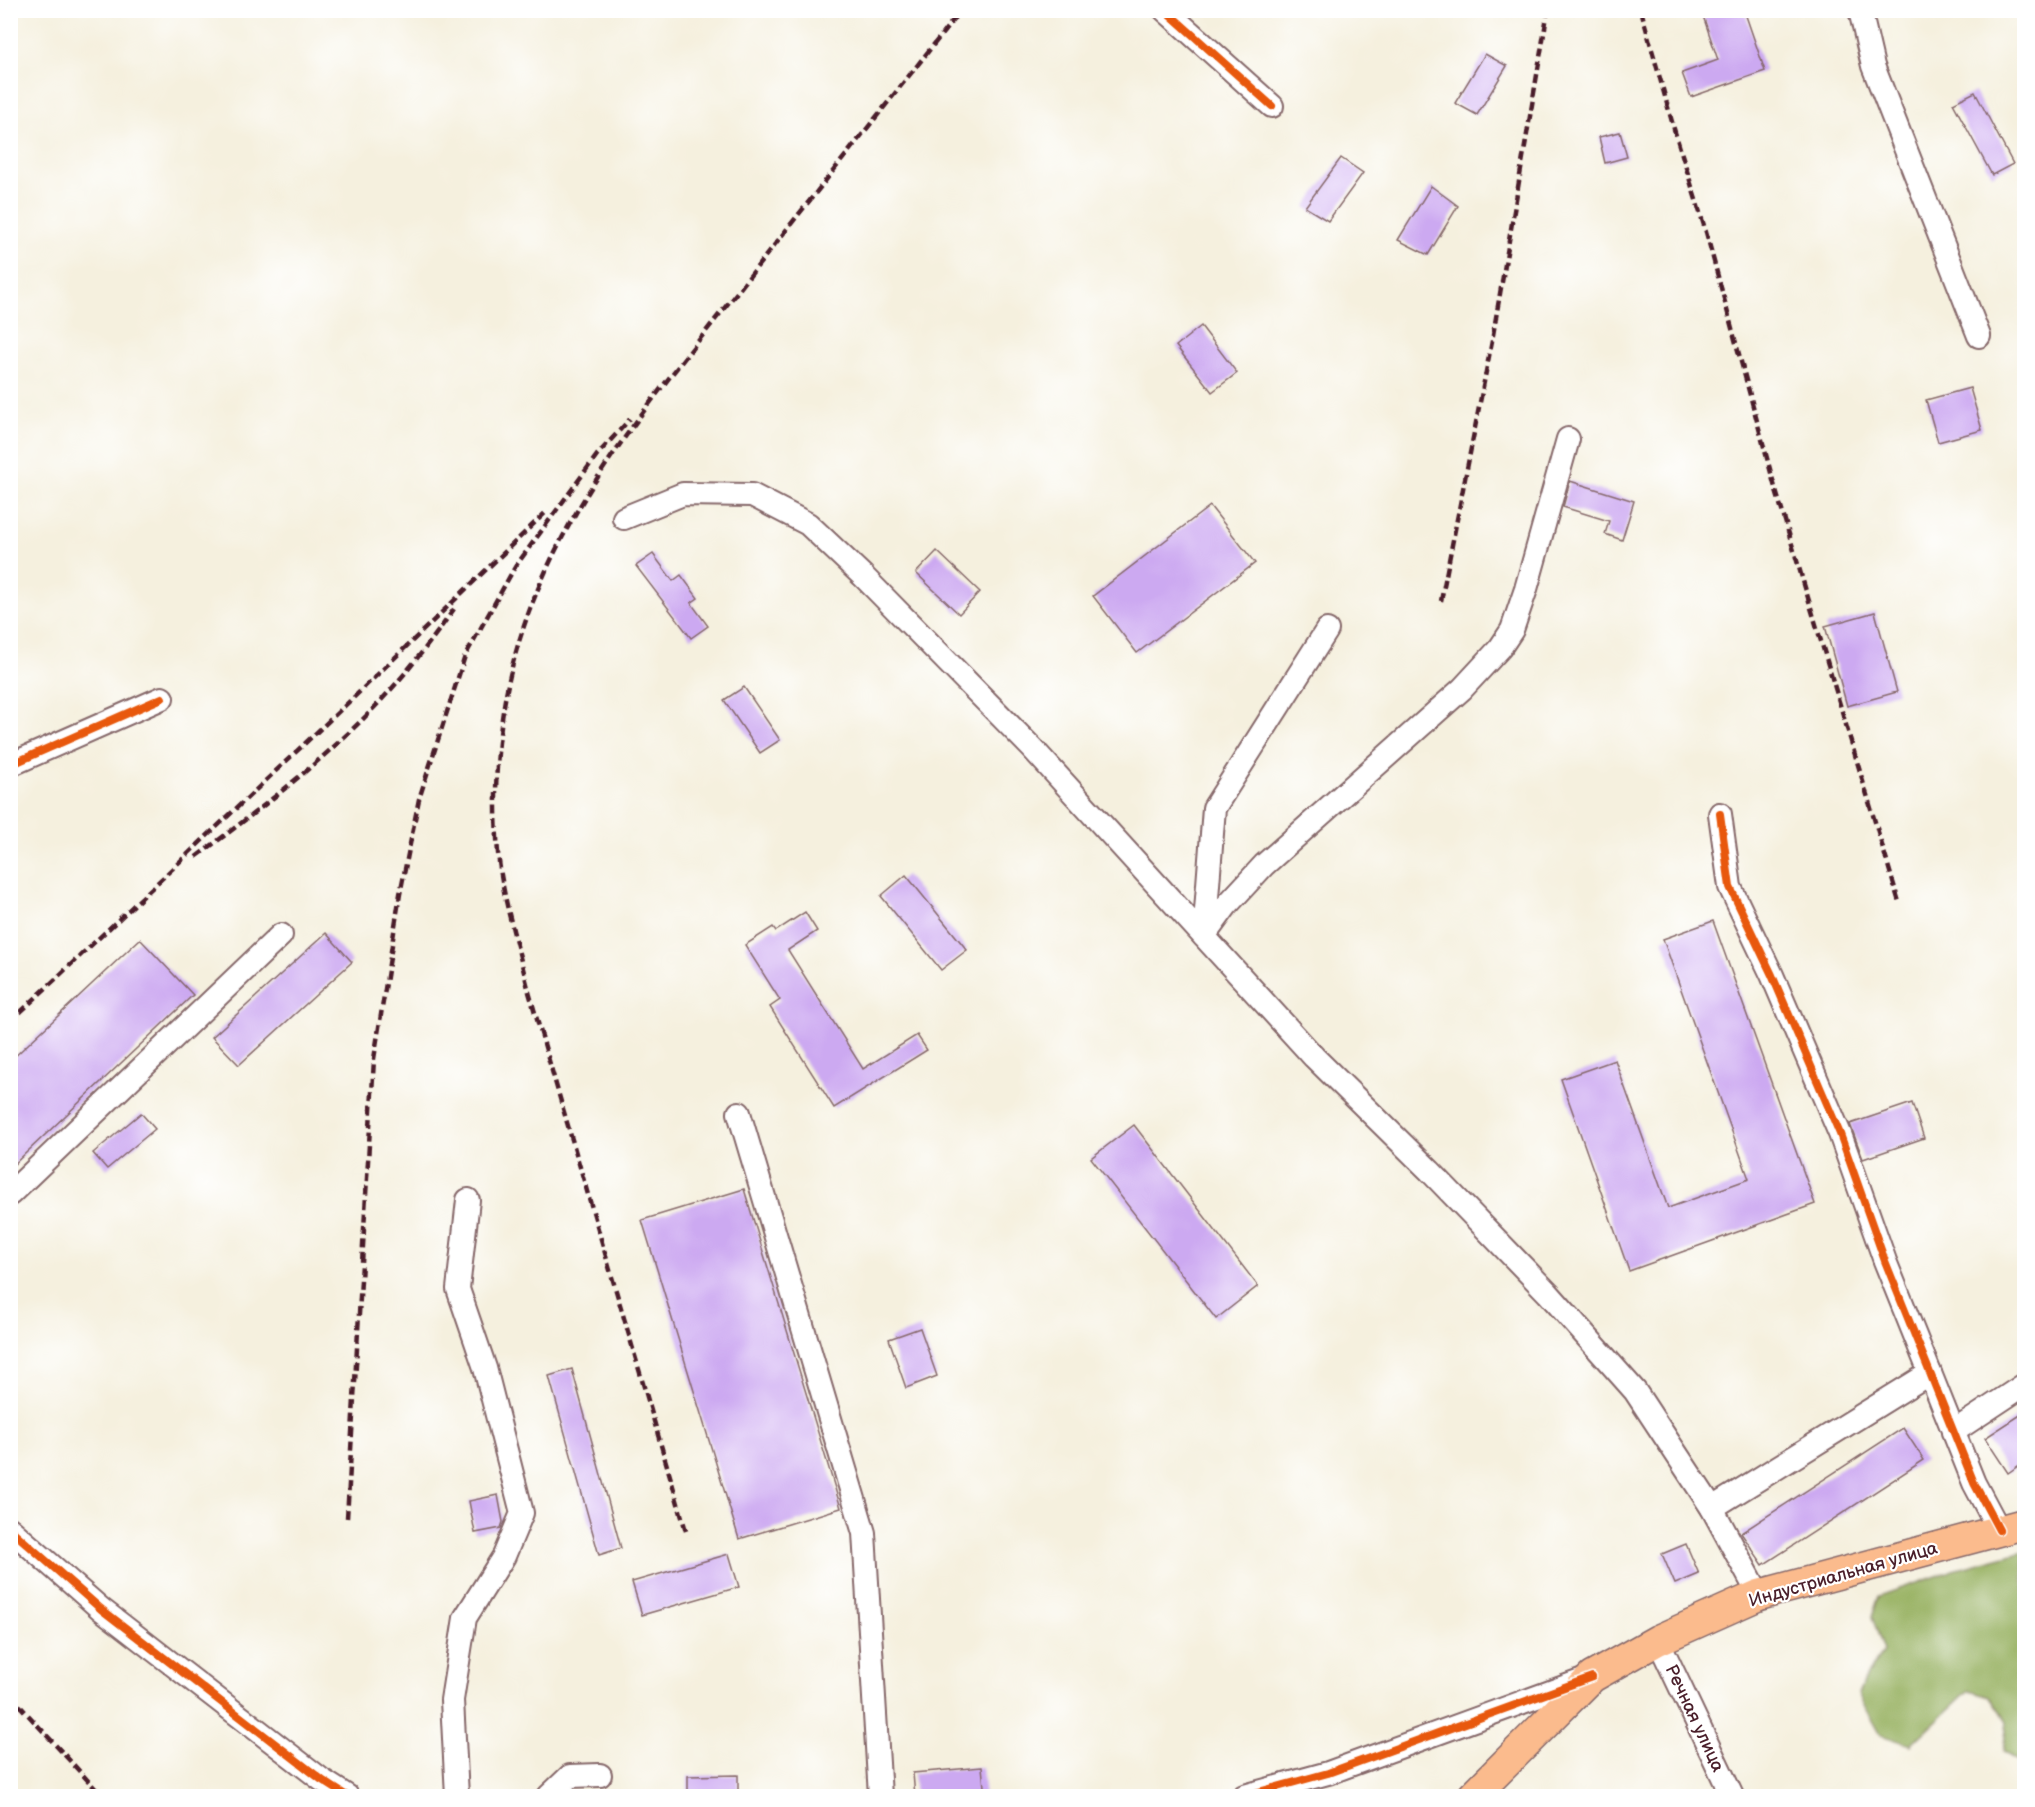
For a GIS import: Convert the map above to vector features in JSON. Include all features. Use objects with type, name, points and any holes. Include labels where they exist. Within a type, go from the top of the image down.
[{"type":"main road","name":"Индустриальная улица","points":[[1473,1797],[1592,1677],[1658,1640],[1759,1595],[2012,1527]]},
{"type":"street","points":[[1165,10],[1272,106]]},
{"type":"street","points":[[1860,10],[1873,66],[1979,336]]},
{"type":"street","points":[[1204,936],[1226,906],[1264,865],[1462,689],[1500,648],[1512,630],[1526,589],[1568,439]]},
{"type":"street","points":[[624,518],[683,494],[752,495],[807,524],[863,576],[1033,749],[1314,1057],[1430,1171],[1548,1293],[1627,1382],[1712,1508],[1759,1595]]},
{"type":"street","points":[[1204,936],[1214,808],[1327,630]]},
{"type":"street","points":[[10,765],[162,698]]},
{"type":"street","points":[[1720,814],[1730,887],[1772,975],[1840,1134],[1886,1261],[1953,1432],[1974,1483],[2012,1527]]},
{"type":"street","points":[[10,1194],[281,935]]},
{"type":"street","points":[[739,1113],[864,1533],[880,1797]]},
{"type":"street","points":[[457,1797],[452,1700],[465,1618],[504,1556],[522,1513],[485,1368],[458,1288],[468,1200]]},
{"type":"street","points":[[1712,1508],[1930,1373]]},
{"type":"street","points":[[1953,1432],[2025,1384]]},
{"type":"street","points":[[10,1530],[101,1609],[312,1773],[347,1797]]},
{"type":"street","name":"Речная улица","points":[[1658,1640],[1732,1797]]},
{"type":"street","points":[[1244,1797],[1328,1773],[1592,1677]]},
{"type":"street","points":[[549,1797],[570,1776],[600,1775]]},
{"type":"green space","points":[[2024,1551],[2024,1763],[2003,1752],[2007,1721],[1990,1696],[1969,1690],[1911,1745],[1881,1735],[1858,1694],[1872,1667],[1884,1651],[1872,1617],[1879,1596],[1954,1570]]},
{"type":"building","points":[[1701,10],[1744,10],[1765,71],[1691,97],[1682,73],[1718,60]]},
{"type":"building","points":[[1485,54],[1507,66],[1477,115],[1455,103]]},
{"type":"building","points":[[1975,92],[2013,164],[1992,175],[1953,103]]},
{"type":"building","points":[[1620,132],[1627,157],[1605,163],[1599,137]]},
{"type":"building","points":[[1341,158],[1363,173],[1328,221],[1305,207]]},
{"type":"building","points":[[1431,186],[1458,206],[1428,255],[1398,240]]},
{"type":"building","points":[[1201,326],[1237,373],[1212,392],[1176,346]]},
{"type":"building","points":[[1970,388],[1982,430],[1938,442],[1926,400]]},
{"type":"building","points":[[1570,481],[1634,501],[1622,540],[1605,534],[1609,521],[1563,507]]},
{"type":"building","points":[[1210,506],[1255,563],[1137,653],[1093,596]]},
{"type":"building","points":[[937,551],[980,592],[959,614],[916,573]]},
{"type":"building","points":[[653,554],[673,581],[681,575],[698,598],[691,603],[708,626],[691,638],[636,566]]},
{"type":"building","points":[[1875,612],[1897,692],[1847,706],[1825,626]]},
{"type":"building","points":[[744,687],[780,740],[760,753],[724,700]]},
{"type":"building","points":[[906,875],[967,950],[941,970],[881,896]]},
{"type":"building","points":[[805,912],[817,931],[788,950],[863,1069],[917,1035],[927,1050],[834,1108],[770,1007],[780,1000],[745,945],[773,927],[776,931]]},
{"type":"building","points":[[1713,921],[1815,1204],[1629,1271],[1561,1079],[1615,1060],[1668,1208],[1749,1179],[1663,939]]},
{"type":"building","points":[[326,933],[352,962],[239,1065],[212,1037]]},
{"type":"building","points":[[140,939],[193,995],[10,1168],[10,1061]]},
{"type":"building","points":[[1912,1103],[1924,1138],[1863,1159],[1850,1124]]},
{"type":"building","points":[[141,1113],[155,1129],[107,1169],[93,1153]]},
{"type":"building","points":[[1134,1125],[1258,1286],[1216,1319],[1091,1158]]},
{"type":"building","points":[[744,1189],[841,1508],[739,1539],[642,1220]]},
{"type":"building","points":[[920,1328],[937,1376],[906,1388],[889,1339]]},
{"type":"building","points":[[572,1369],[621,1548],[599,1555],[549,1376]]},
{"type":"building","points":[[2025,1412],[2025,1461],[2008,1473],[1985,1438]]},
{"type":"building","points":[[1903,1428],[1924,1460],[1763,1565],[1741,1533]]},
{"type":"building","points":[[498,1495],[503,1522],[501,1528],[475,1533],[469,1501]]},
{"type":"building","points":[[1686,1544],[1699,1574],[1675,1584],[1662,1554]]},
{"type":"building","points":[[729,1554],[739,1587],[642,1615],[632,1582]]},
{"type":"building","points":[[982,1767],[985,1797],[915,1797],[913,1773]]},
{"type":"building","points":[[738,1775],[738,1797],[688,1797],[688,1776]]},
{"type":"railway","points":[[686,1531],[511,923],[503,888],[497,838],[496,779],[500,734],[512,669],[530,608],[556,551],[586,496],[658,392],[961,10]]},
{"type":"railway","points":[[1441,601],[1492,341],[1548,10]]},
{"type":"railway","points":[[1641,10],[1706,232],[1774,484],[1899,902]]},
{"type":"railway","points":[[347,1518],[374,1059],[400,894],[419,799],[465,656],[515,567],[597,455],[630,419]]},
{"type":"railway","points":[[10,1022],[547,511]]},
{"type":"railway","points":[[196,857],[284,790],[346,735],[401,678],[454,609]]},
{"type":"railway","points":[[10,1695],[102,1796]]},
{"type":"cycle path","points":[[1165,10],[1272,106]]},
{"type":"cycle path","points":[[10,765],[162,698]]},
{"type":"cycle path","points":[[1720,814],[1730,887],[1772,975],[1840,1134],[1885,1261],[1974,1483],[1999,1530]]},
{"type":"cycle path","points":[[10,1529],[101,1609],[322,1780],[347,1796]]},
{"type":"cycle path","points":[[1244,1796],[1328,1773],[1592,1677]]}]
